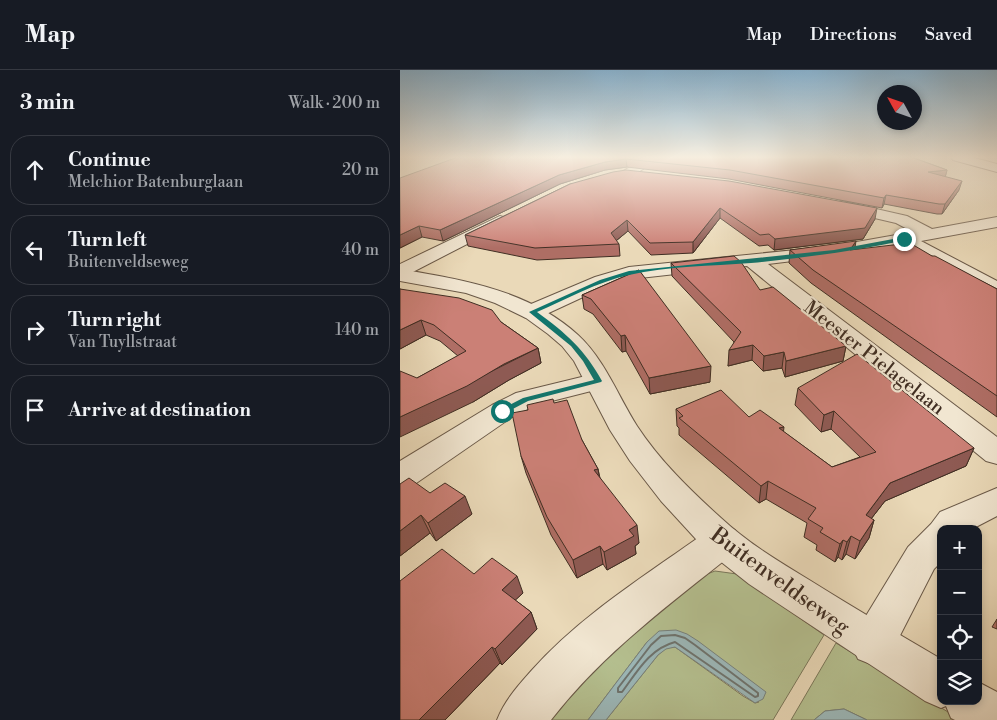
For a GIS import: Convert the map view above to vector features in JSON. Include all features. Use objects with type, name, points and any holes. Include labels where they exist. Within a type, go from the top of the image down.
[{"type":"street","points":[[831,204],[908,221],[931,235]]},
{"type":"street","points":[[400,273],[514,214]]},
{"type":"street","points":[[532,312],[602,281],[629,273],[834,251],[997,222]]},
{"type":"street","points":[[904,239],[997,289]]},
{"type":"street","name":"Meester Pielagelaan","points":[[754,261],[997,453]]},
{"type":"street","name":"Buitenveldseweg","points":[[400,273],[480,291],[532,312],[555,328],[587,360],[616,417],[651,469],[677,498],[722,541],[746,560],[873,644],[937,683]]},
{"type":"street","points":[[400,477],[510,407],[526,399],[598,381]]},
{"type":"street","points":[[950,525],[997,501]]},
{"type":"street","points":[[873,644],[921,558],[937,540]]},
{"type":"street","points":[[522,720],[584,649],[634,607],[722,541]]},
{"type":"street","points":[[975,705],[997,718]]},
{"type":"green space","points":[[715,571],[737,574],[824,635],[773,720],[606,720],[658,655],[666,648],[675,647],[743,696],[755,703],[759,702],[698,641],[647,642],[588,720],[540,720],[572,682],[702,576]]},
{"type":"green space","points":[[836,643],[961,720],[867,720],[844,709],[825,711],[814,720],[791,720]]},
{"type":"water","points":[[676,630],[698,641],[766,692],[763,699],[755,703],[675,647],[666,649],[658,655],[606,720],[588,720],[647,642],[659,631]]},
{"type":"water","points":[[844,709],[867,720],[814,720],[825,711]]},
{"type":"building","points":[[400,187],[532,187],[440,230],[419,226],[400,235]]},
{"type":"building","points":[[563,187],[764,187],[877,208],[865,228],[775,239],[769,234],[760,235],[720,208],[693,242],[650,243],[627,220],[611,233],[619,244],[535,248],[465,235]]},
{"type":"building","points":[[825,187],[957,187],[945,204],[886,195],[884,198]]},
{"type":"building","points":[[856,241],[850,250],[910,243],[997,289],[997,396],[813,270],[790,250]]},
{"type":"building","points":[[734,256],[741,262],[760,290],[773,287],[846,346],[786,361],[784,352],[764,356],[753,345],[729,350],[741,332],[671,263]]},
{"type":"building","points":[[639,270],[711,366],[649,378],[625,335],[621,336],[591,299],[582,295]]},
{"type":"building","points":[[400,289],[459,298],[492,310],[501,322],[538,348],[504,364],[467,386],[400,417],[400,371],[417,378],[466,351],[434,325],[421,320],[400,330]]},
{"type":"building","points":[[857,354],[974,448],[890,483],[866,515],[874,520],[860,541],[851,536],[847,542],[843,540],[840,544],[820,532],[823,528],[808,519],[816,508],[768,481],[761,486],[679,418],[683,416],[676,409],[721,390],[749,417],[760,410],[784,427],[779,428],[832,467],[876,452],[834,411],[824,415],[798,388]]},
{"type":"building","points":[[553,399],[554,403],[567,400],[582,440],[598,469],[594,470],[637,525],[629,530],[634,536],[604,552],[600,546],[573,560],[547,517],[521,456],[512,413],[528,410],[527,405]]},
{"type":"building","points":[[409,478],[430,493],[445,483],[465,496],[428,523],[421,515],[400,531],[400,484]]},
{"type":"building","points":[[442,549],[474,574],[492,558],[517,576],[502,590],[531,612],[495,649],[492,647],[419,720],[400,720],[400,581]]},
{"type":"route","points":[[502,411],[526,399],[598,381],[587,360],[573,344],[555,328],[532,312],[602,281],[629,273],[660,268],[754,261],[834,251],[904,239]]}]
